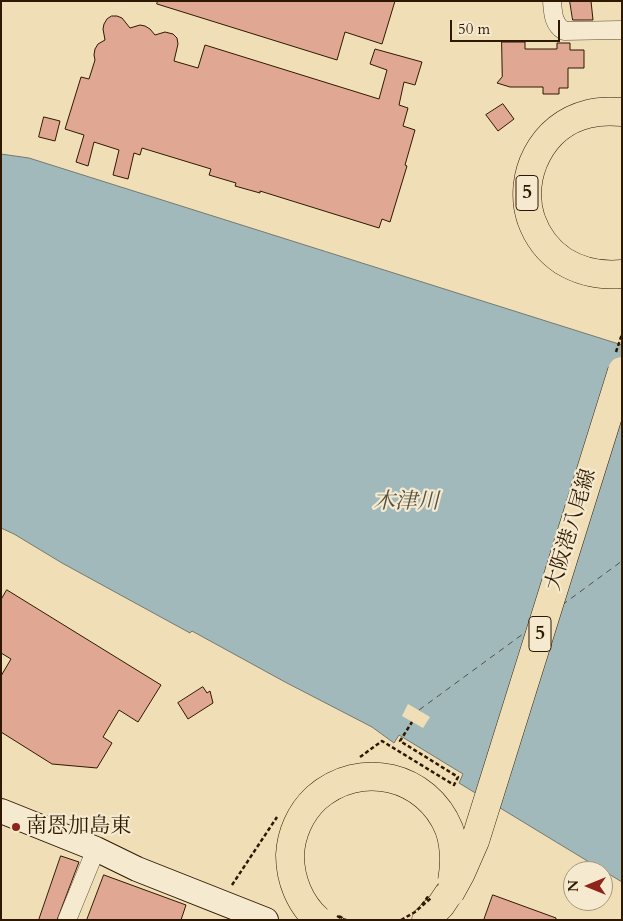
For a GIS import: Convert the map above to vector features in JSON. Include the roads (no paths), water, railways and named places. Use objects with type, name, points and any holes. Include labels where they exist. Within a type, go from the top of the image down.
[{"type":"main road","name":"5","points":[[622,112],[587,115],[567,124],[554,133],[536,158],[530,174],[528,193],[530,209],[536,227],[544,241],[556,254],[569,263],[585,270],[600,273],[622,273]]},
{"type":"main road","name":"大阪港八尾線","points":[[426,920],[445,903],[475,841],[622,371]]},
{"type":"main road","name":"大阪港八尾線","points":[[327,916],[310,911],[297,892],[292,877],[291,853],[295,831],[308,806],[322,793],[352,778],[370,776],[394,779],[416,789],[436,807],[449,830],[453,845],[454,866],[449,893],[441,905],[426,920]]},
{"type":"main road","points":[[327,916],[310,910],[296,885],[292,861],[292,845],[299,824],[310,807],[329,789],[353,779],[377,777],[394,780],[416,790],[435,808],[444,823],[452,845],[454,867],[442,899]]},
{"type":"street","points":[[552,1],[555,21],[564,31],[622,30]]},
{"type":"street","points":[[1,811],[96,849],[137,869],[266,920]]},
{"type":"street","points":[[68,920],[96,849]]},
{"type":"water","name":"木津川","points":[[1,154],[29,158],[622,345],[622,882],[613,877],[613,861],[587,861],[459,783],[463,774],[399,735],[394,743],[372,727],[192,631],[190,633],[1,528]]},
{"type":"place","name":"南恩加島東","points":[[16,827]]}]
